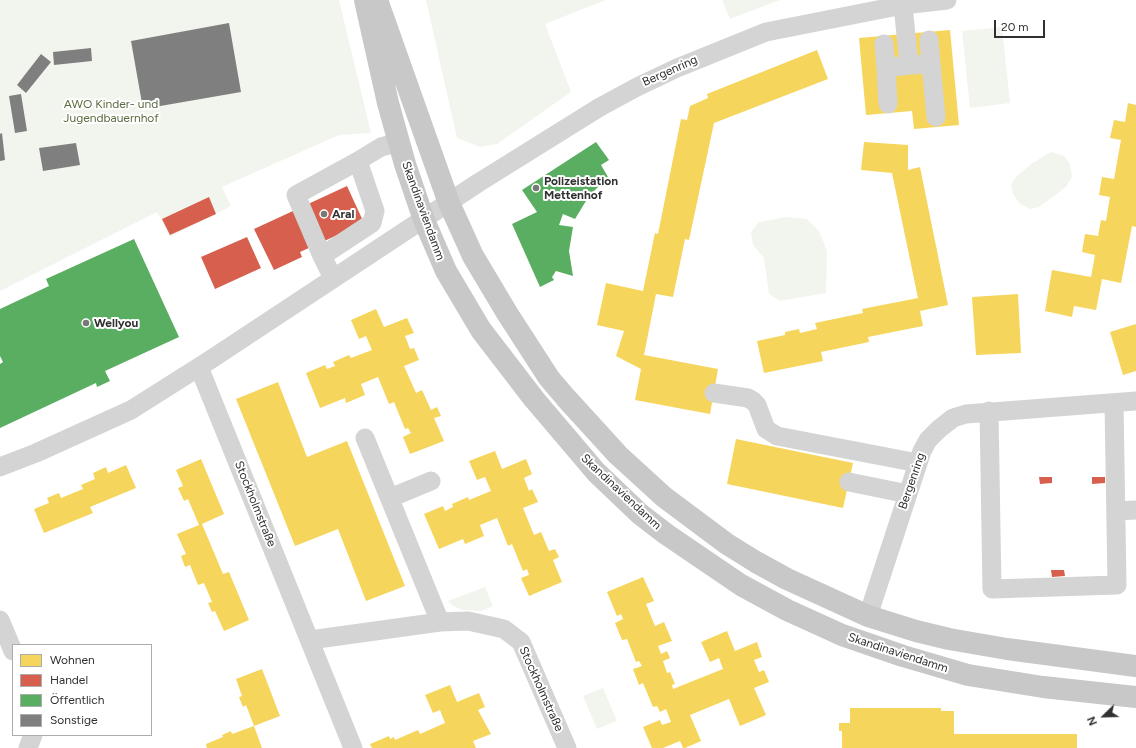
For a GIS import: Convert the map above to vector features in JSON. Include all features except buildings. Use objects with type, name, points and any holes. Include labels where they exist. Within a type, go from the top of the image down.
[{"type":"main road","name":"Skandinaviendamm","points":[[366,0],[388,103],[399,142],[434,247],[464,303],[501,357],[557,428],[596,472],[640,514],[706,562],[741,585],[787,610],[842,635],[903,656],[968,675],[1044,687],[1136,697]]},
{"type":"main road","points":[[377,0],[449,203],[473,256],[536,359],[566,398],[618,455],[664,497],[727,544],[787,579],[868,616],[916,631],[949,639],[1007,649],[1136,666]]},
{"type":"street","name":"Bergenring","points":[[424,220],[600,107],[677,68],[766,32],[903,5],[948,0]]},
{"type":"street","points":[[903,5],[909,66]]},
{"type":"street","points":[[929,40],[936,117]]},
{"type":"street","points":[[884,44],[888,104]]},
{"type":"street","points":[[886,68],[931,64]]},
{"type":"street","points":[[333,278],[296,195],[381,147],[399,142]]},
{"type":"street","points":[[322,256],[372,223],[375,211],[358,161]]},
{"type":"street","points":[[0,467],[36,454],[131,410],[424,220]]},
{"type":"street","name":"Stockholmstraße","points":[[199,367],[353,748]]},
{"type":"street","points":[[714,393],[748,398],[753,401],[757,405],[766,429],[777,436],[918,463]]},
{"type":"street","name":"Bergenring","points":[[868,616],[918,463],[928,440],[939,429],[953,418],[966,414],[989,411],[1136,401]]},
{"type":"street","points":[[989,411],[992,589],[1117,585],[1114,403]]},
{"type":"street","points":[[365,438],[440,622]]},
{"type":"street","points":[[390,498],[431,481]]},
{"type":"street","points":[[848,486],[906,498]]},
{"type":"street","points":[[1116,511],[1136,510]]},
{"type":"street","points":[[0,620],[12,649]]},
{"type":"street","name":"Stockholmstraße","points":[[310,640],[440,622],[468,622],[504,629],[521,642],[567,748]]},
{"type":"street","points":[[28,748],[32,736]]},
{"type":"green space","name":"AWO Kinder- und Jugendbauernhof","points":[[0,0],[339,0],[371,133],[339,135],[222,187],[231,206],[170,237],[157,212],[0,291]]},
{"type":"green space","points":[[426,0],[606,0],[545,24],[571,92],[497,144],[480,147],[457,138]]},
{"type":"green space","points":[[722,0],[780,0],[730,19]]},
{"type":"green space","points":[[1002,27],[1010,103],[970,108],[962,31]]},
{"type":"green space","points":[[1051,152],[1064,156],[1070,164],[1072,177],[1066,187],[1039,207],[1030,209],[1019,203],[1013,194],[1011,184],[1016,177],[1031,164]]},
{"type":"green space","points":[[787,217],[807,219],[819,231],[827,251],[826,293],[780,301],[769,294],[764,258],[753,245],[751,232],[759,222]]},
{"type":"green space","points":[[485,587],[493,606],[482,611],[463,610],[453,606],[448,601]]},
{"type":"green space","points":[[603,688],[617,721],[597,729],[583,696]]},
{"type":"place","name":"Polizeistation Mettenhof","points":[[536,188]]},
{"type":"place","name":"Aral","points":[[324,214]]},
{"type":"place","name":"Wellyou","points":[[86,323]]}]
